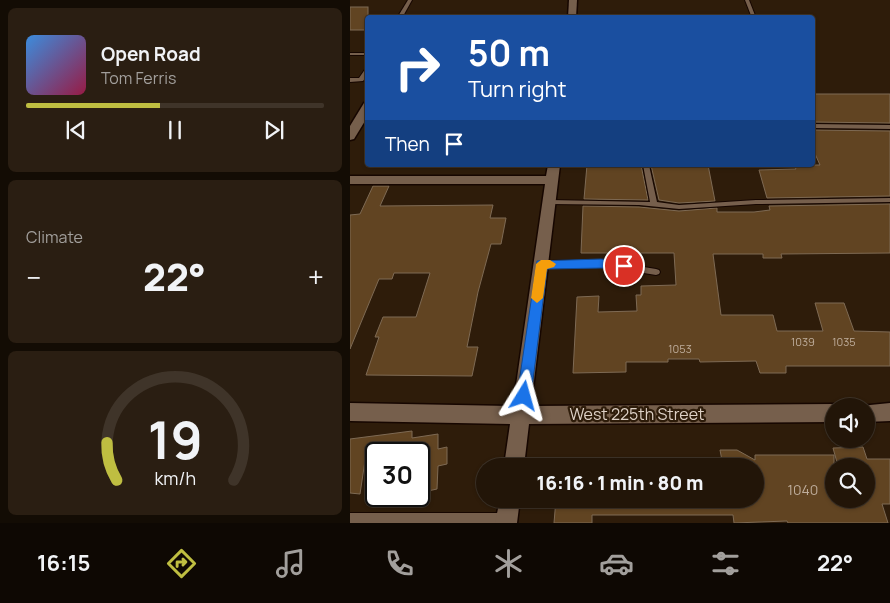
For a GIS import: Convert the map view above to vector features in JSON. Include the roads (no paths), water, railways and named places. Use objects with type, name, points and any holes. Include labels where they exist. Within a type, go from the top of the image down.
[{"type":"street","points":[[572,15],[573,0]]},
{"type":"street","points":[[350,136],[365,111]]},
{"type":"street","points":[[350,180],[553,172],[515,458]]},
{"type":"street","name":"West 225th Street","points":[[350,412],[521,415],[825,413]]},
{"type":"street","points":[[875,413],[890,412]]},
{"type":"lane","points":[[401,15],[410,0]]},
{"type":"lane","points":[[747,0],[753,15]]},
{"type":"lane","points":[[350,54],[365,54]]},
{"type":"lane","points":[[350,80],[361,80],[365,74]]},
{"type":"lane","points":[[815,126],[890,127]]},
{"type":"lane","points":[[646,167],[654,205]]},
{"type":"lane","points":[[549,202],[679,207],[756,202],[890,200]]},
{"type":"lane","points":[[541,264],[601,263],[656,272]]},
{"type":"lane","points":[[350,518],[508,513]]}]
